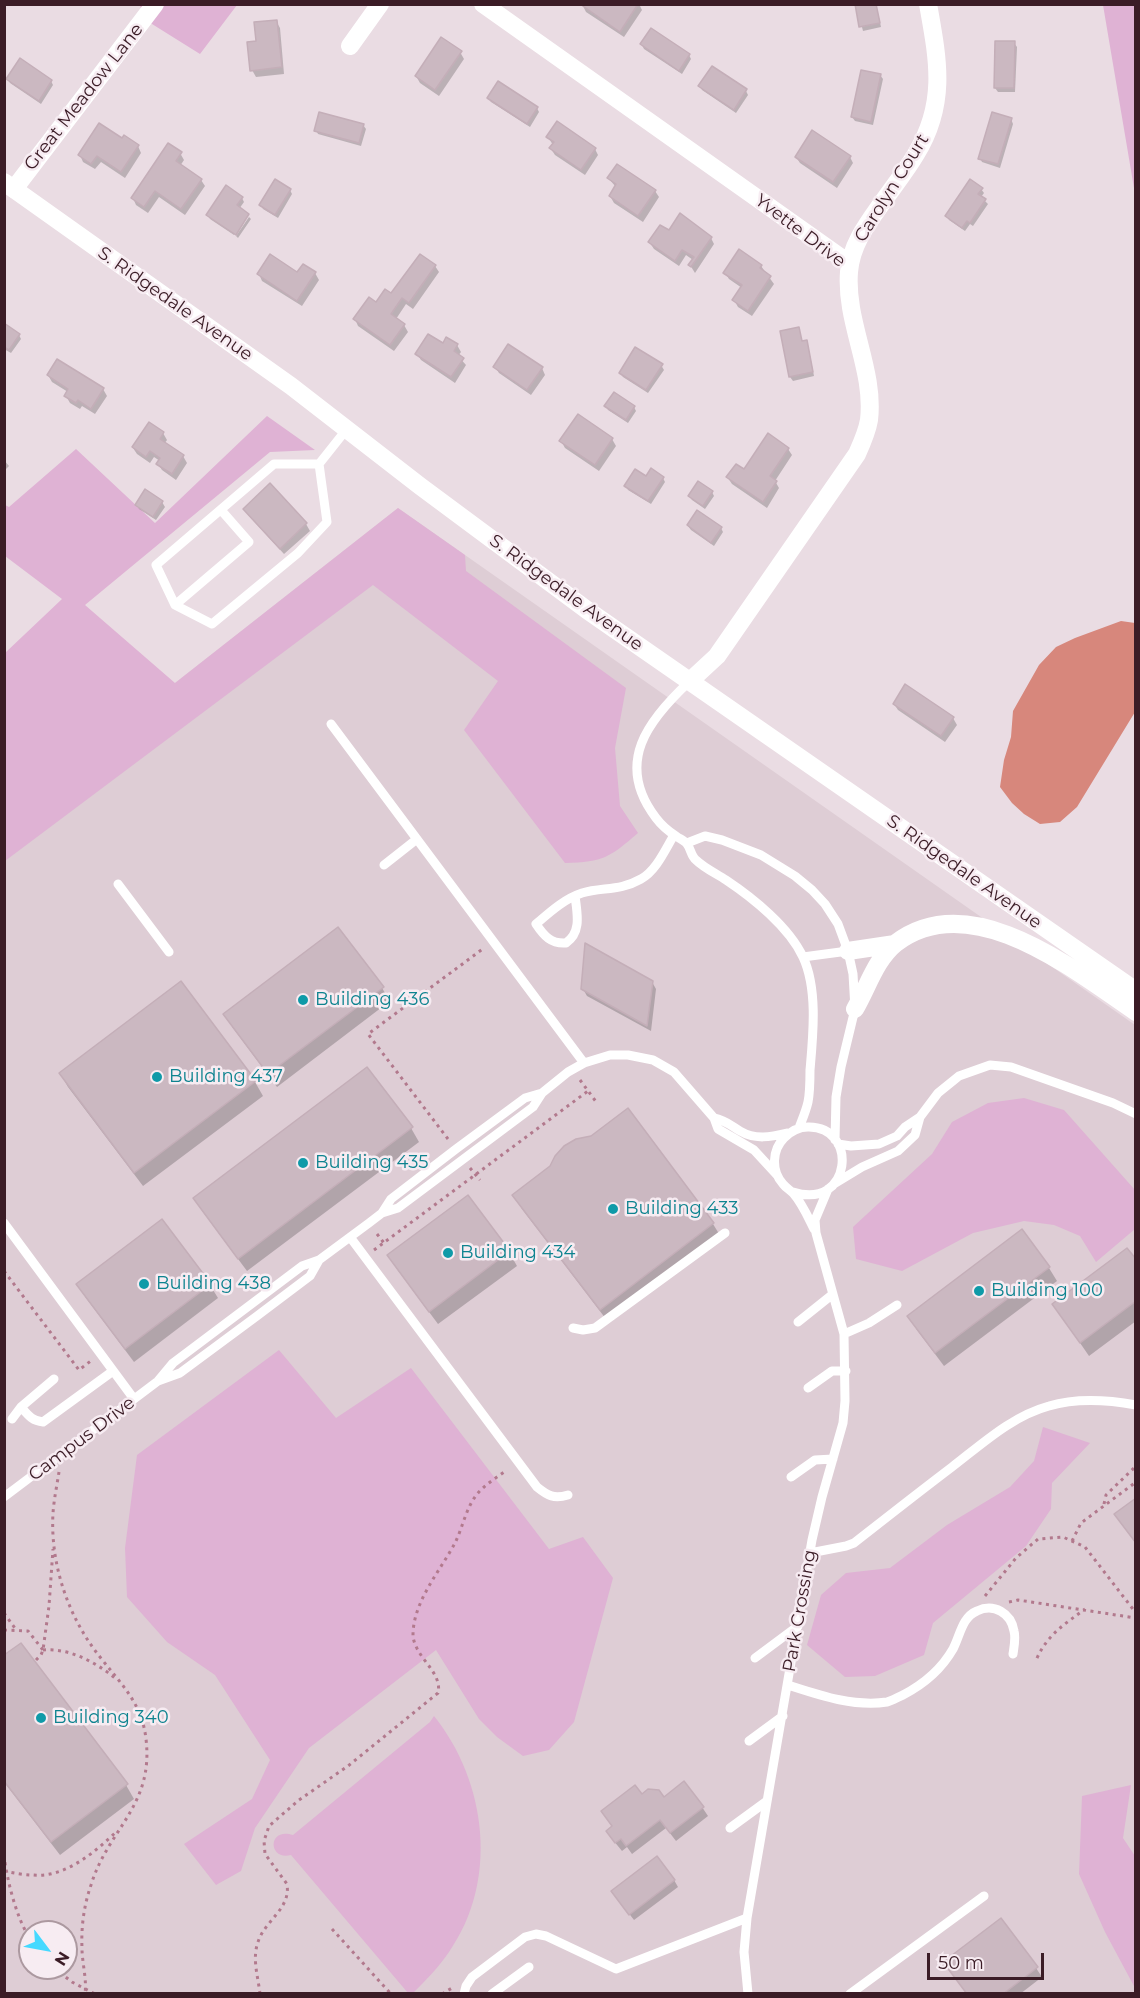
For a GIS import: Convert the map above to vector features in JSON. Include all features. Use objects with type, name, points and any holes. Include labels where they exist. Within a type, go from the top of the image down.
[{"type":"main road","name":"Great Meadow Lane","points":[[9,186],[155,4]]},
{"type":"main road","points":[[350,46],[380,4]]},
{"type":"main road","name":"Yvette Drive","points":[[483,4],[850,264],[849,293],[869,390],[869,421],[865,438],[857,454],[717,656],[690,681]]},
{"type":"main road","name":"Carolyn Court","points":[[850,264],[862,231],[916,155],[935,108],[938,59],[928,4]]},
{"type":"main road","name":"S. Ridgedale Avenue","points":[[9,186],[291,386],[531,569],[1136,991]]},
{"type":"main road","points":[[855,1009],[875,970],[895,944],[912,934],[934,927],[955,924],[978,926],[1008,934],[1041,949],[1136,1012]]},
{"type":"main road","points":[[848,951],[895,944]]},
{"type":"lane","points":[[319,464],[274,464],[156,566],[175,605],[212,624],[298,553],[327,522],[319,464],[346,430]]},
{"type":"lane","points":[[175,605],[249,542],[221,510]]},
{"type":"lane","points":[[690,681],[665,704],[642,740],[637,765],[641,793],[663,827],[687,843],[694,860],[742,891],[769,914],[792,940],[803,957],[809,976],[813,1039],[808,1101],[799,1128]]},
{"type":"lane","points":[[331,724],[584,1063]]},
{"type":"lane","points":[[576,896],[578,926],[571,940],[558,944],[551,941],[536,924],[567,900],[576,896],[620,888],[643,879],[658,861],[674,835]]},
{"type":"lane","points":[[687,843],[705,836],[761,855],[795,876],[825,904],[838,924],[848,951],[853,974],[855,1009],[836,1097],[837,1142]]},
{"type":"lane","points":[[384,866],[417,839]]},
{"type":"lane","points":[[118,884],[169,952]]},
{"type":"lane","points":[[803,957],[848,951]]},
{"type":"lane","name":"Campus Drive","points":[[4,1497],[158,1381],[173,1363],[293,1272],[319,1260],[382,1213],[391,1199],[482,1130],[525,1098],[542,1093],[568,1072],[584,1063],[610,1055],[628,1055],[654,1060],[674,1072],[714,1118],[718,1129],[754,1150],[777,1175]]},
{"type":"lane","points":[[837,1142],[851,1146],[879,1144],[897,1136],[904,1127],[920,1117],[938,1093],[949,1083],[969,1071],[990,1065],[1011,1066],[1113,1103],[1136,1114]]},
{"type":"lane","points":[[831,1187],[842,1172],[843,1157],[837,1142],[831,1135],[810,1127],[799,1128],[789,1133],[781,1141],[776,1152],[774,1163],[777,1175],[783,1185],[792,1192],[803,1196],[815,1196],[831,1187],[862,1167],[898,1151],[915,1135],[920,1117]]},
{"type":"lane","name":"Campus Drive","points":[[714,1118],[725,1120],[747,1134],[759,1137],[770,1138],[789,1133]]},
{"type":"lane","name":"Park Crossing","points":[[816,1233],[816,1220],[831,1187]]},
{"type":"lane","name":"Park Crossing","points":[[748,1994],[744,1952],[747,1918],[810,1553],[822,1497],[843,1423],[845,1401],[844,1334],[816,1233],[792,1192]]},
{"type":"lane","points":[[4,1222],[134,1399]]},
{"type":"lane","points":[[573,1328],[583,1330],[595,1328],[725,1233]]},
{"type":"lane","points":[[350,1237],[537,1487],[547,1496],[558,1498],[568,1495]]},
{"type":"lane","points":[[798,1322],[833,1294]]},
{"type":"lane","points":[[844,1334],[869,1323],[897,1305]]},
{"type":"lane","points":[[21,1407],[29,1417],[43,1422],[113,1371]]},
{"type":"lane","points":[[808,1388],[832,1371],[846,1371]]},
{"type":"lane","points":[[12,1419],[21,1407],[54,1379]]},
{"type":"lane","points":[[810,1553],[854,1543],[999,1430],[1027,1414],[1068,1402],[1106,1401],[1136,1405]]},
{"type":"lane","points":[[792,1477],[815,1460],[833,1459]]},
{"type":"lane","points":[[788,1685],[834,1699],[888,1702],[920,1686],[942,1666],[954,1647],[964,1621],[975,1611],[991,1607],[1003,1612],[1012,1622],[1015,1634],[1013,1654]]},
{"type":"lane","points":[[755,1659],[798,1626]]},
{"type":"lane","points":[[749,1741],[783,1716]]},
{"type":"lane","points":[[730,1828],[767,1801]]},
{"type":"lane","points":[[850,1994],[984,1896]]},
{"type":"lane","points":[[464,1994],[472,1977],[525,1937],[536,1934],[546,1936],[616,1969],[747,1918]]},
{"type":"lane","points":[[492,1994],[529,1967]]},
{"type":"path","points":[[452,1143],[368,1034],[484,948]]},
{"type":"path","points":[[580,1080],[597,1103]]},
{"type":"path","points":[[373,1251],[588,1091]]},
{"type":"path","points":[[467,1164],[480,1180]]},
{"type":"path","points":[[377,1234],[384,1243]]},
{"type":"path","points":[[4,1271],[79,1370],[93,1359]]},
{"type":"path","points":[[1104,1506],[1106,1495],[1136,1466]]},
{"type":"path","points":[[260,1994],[255,1966],[257,1944],[264,1927],[285,1904],[288,1889],[287,1884],[265,1854],[265,1834],[269,1826],[299,1800],[348,1766],[438,1693],[439,1682],[415,1645],[413,1636],[418,1610],[455,1542],[471,1504],[486,1485],[507,1470]]},
{"type":"path","points":[[36,1660],[42,1655],[43,1650],[52,1576],[53,1512],[59,1472]]},
{"type":"path","points":[[1072,1541],[1081,1523],[1136,1482]]},
{"type":"path","points":[[984,1597],[1016,1558],[1038,1539],[1063,1537],[1085,1547],[1136,1613]]},
{"type":"path","points":[[53,1538],[59,1576],[72,1613],[84,1636],[99,1657],[124,1685],[140,1715],[146,1737],[145,1780],[139,1796],[101,1860],[84,1909],[81,1948],[85,1991]]},
{"type":"path","points":[[1007,1602],[1018,1600],[1136,1618]]},
{"type":"path","points":[[1036,1658],[1054,1632],[1085,1609]]},
{"type":"path","points":[[4,1613],[17,1630]]},
{"type":"path","points":[[4,1630],[28,1631],[43,1650]]},
{"type":"path","points":[[43,1650],[70,1653],[90,1660],[99,1664],[124,1685]]},
{"type":"path","points":[[5,1871],[34,1876],[64,1869],[93,1853],[121,1826]]},
{"type":"path","points":[[4,1855],[5,1871],[22,1920]]},
{"type":"path","points":[[332,1929],[391,1994]]},
{"type":"path","points":[[69,1980],[85,1991],[95,1994]]},
{"type":"path","points":[[442,1994],[452,1988]]},
{"type":"shaded area","points":[[140,5],[237,5],[200,54],[144,19]]},
{"type":"shaded area","points":[[1103,5],[1135,5],[1135,194]]},
{"type":"shaded area","points":[[267,416],[315,450],[270,452],[85,605],[175,683],[398,508],[465,555],[466,571],[626,688],[615,748],[620,806],[638,833],[606,857],[565,863],[464,730],[498,681],[373,585],[5,861],[5,653],[62,599],[5,556],[5,505],[9,507],[76,449],[155,523]]},
{"type":"shaded area","points":[[398,508],[1135,1025],[1135,1993],[5,1993],[4,741],[175,683]]},
{"type":"shaded area","points":[[1121,621],[1135,623],[1135,712],[1077,807],[1060,822],[1040,824],[1012,803],[1000,787],[1004,760],[1011,737],[1013,711],[1039,665],[1056,647]]},
{"type":"shaded area","points":[[1024,1098],[1064,1110],[1135,1190],[1135,1229],[1096,1262],[1080,1236],[1054,1225],[1024,1221],[973,1233],[902,1271],[856,1259],[853,1227],[932,1154],[952,1122],[988,1103]]},
{"type":"shaded area","points":[[279,1350],[336,1418],[411,1368],[549,1549],[583,1537],[613,1578],[574,1722],[549,1750],[523,1756],[497,1737],[479,1719],[436,1650],[309,1748],[255,1828],[241,1871],[216,1885],[184,1844],[252,1799],[270,1760],[215,1675],[167,1642],[127,1597],[125,1548],[137,1455]]},
{"type":"shaded area","points":[[1043,1427],[1090,1443],[1052,1483],[1051,1509],[1026,1546],[933,1623],[924,1655],[875,1676],[845,1677],[807,1645],[821,1595],[846,1573],[890,1568],[947,1525],[1010,1487],[1034,1461]]},
{"type":"shaded area","points":[[434,1716],[452,1742],[466,1771],[475,1801],[480,1832],[480,1864],[475,1894],[465,1924],[441,1963],[413,1993],[408,1993],[291,1855],[283,1856],[278,1853],[274,1844],[278,1836],[293,1835],[430,1722]]},
{"type":"shaded area","points":[[1131,1785],[1123,1838],[1135,1856],[1135,1988],[1105,1932],[1079,1874],[1082,1796]]},
{"type":"building","points":[[580,4],[638,4],[620,32]]},
{"type":"building","points":[[855,4],[876,4],[880,23],[859,27]]},
{"type":"building","points":[[277,20],[282,67],[250,71],[247,42],[256,41],[254,22]]},
{"type":"building","points":[[651,28],[690,54],[679,71],[640,44]]},
{"type":"building","points":[[441,37],[462,51],[435,90],[415,76]]},
{"type":"building","points":[[995,41],[1015,41],[1014,88],[994,88]]},
{"type":"building","points":[[20,58],[52,80],[39,101],[6,79]]},
{"type":"building","points":[[712,66],[747,89],[734,110],[698,86]]},
{"type":"building","points":[[861,70],[881,74],[871,122],[851,117]]},
{"type":"building","points":[[498,81],[538,107],[527,124],[487,98]]},
{"type":"building","points":[[319,112],[364,124],[359,143],[314,131]]},
{"type":"building","points":[[992,112],[1012,118],[998,164],[978,159]]},
{"type":"building","points":[[557,121],[596,148],[581,170],[549,148],[554,142],[546,137]]},
{"type":"building","points":[[99,123],[122,138],[124,135],[139,145],[121,172],[97,156],[91,164],[78,155]]},
{"type":"building","points":[[812,130],[851,156],[833,182],[795,157]]},
{"type":"building","points":[[168,143],[182,152],[176,161],[202,179],[181,209],[155,191],[144,207],[131,198]]},
{"type":"building","points":[[617,164],[656,190],[638,216],[609,196],[616,184],[607,178]]},
{"type":"building","points":[[275,179],[291,189],[275,215],[259,205]]},
{"type":"building","points":[[970,179],[983,188],[978,194],[986,199],[970,223],[967,221],[962,228],[945,216]]},
{"type":"building","points":[[226,185],[243,197],[237,205],[249,214],[236,235],[206,215]]},
{"type":"building","points":[[680,213],[712,237],[691,267],[688,265],[694,257],[682,250],[675,261],[648,242],[660,225],[669,230]]},
{"type":"building","points":[[739,249],[762,265],[760,268],[771,276],[748,311],[732,300],[742,285],[723,273]]},
{"type":"building","points":[[270,254],[297,272],[303,264],[316,272],[297,301],[257,274]]},
{"type":"building","points":[[420,254],[436,265],[409,303],[402,298],[391,314],[405,324],[390,345],[353,319],[369,297],[376,302],[385,289],[391,293]]},
{"type":"building","points":[[4,323],[20,334],[9,350],[4,347]]},
{"type":"building","points":[[799,327],[802,341],[807,340],[813,372],[789,377],[780,331]]},
{"type":"building","points":[[428,334],[443,343],[446,337],[458,344],[454,351],[464,358],[451,377],[415,354]]},
{"type":"building","points":[[508,344],[543,367],[527,390],[493,367]]},
{"type":"building","points":[[635,347],[663,364],[646,390],[619,373]]},
{"type":"building","points":[[57,359],[104,388],[91,409],[78,400],[76,403],[64,396],[68,389],[47,375]]},
{"type":"building","points":[[614,392],[635,406],[626,420],[604,406]]},
{"type":"building","points":[[578,414],[613,438],[595,465],[559,441]]},
{"type":"building","points":[[149,422],[164,432],[160,439],[184,455],[172,474],[156,464],[160,458],[150,451],[146,457],[132,447]]},
{"type":"building","points":[[768,433],[789,448],[770,476],[777,481],[763,502],[726,477],[736,464],[744,469]]},
{"type":"building","points":[[651,468],[664,477],[648,501],[624,486],[635,469],[646,476]]},
{"type":"building","points":[[698,481],[713,491],[703,506],[688,496]]},
{"type":"building","points":[[270,483],[307,523],[280,549],[243,509]]},
{"type":"building","points":[[145,489],[163,501],[153,517],[135,505]]},
{"type":"building","points":[[697,510],[722,527],[711,543],[687,525]]},
{"type":"building","points":[[905,684],[954,717],[941,736],[893,704]]},
{"type":"building","name":"Building 436","points":[[338,927],[384,987],[268,1074],[223,1014]]},
{"type":"building","points":[[585,943],[653,981],[647,1026],[581,989]]},
{"type":"building","name":"Building 437","points":[[181,981],[256,1081],[134,1173],[59,1073]]},
{"type":"building","name":"Building 435","points":[[367,1067],[413,1127],[238,1259],[193,1198]]},
{"type":"building","name":"Building 433","points":[[628,1108],[714,1223],[600,1310],[512,1195],[550,1166],[564,1146],[576,1139],[591,1136]]},
{"type":"building","name":"Building 434","points":[[468,1195],[510,1251],[429,1312],[387,1255]]},
{"type":"building","name":"Building 438","points":[[162,1219],[211,1284],[125,1349],[76,1284]]},
{"type":"building","name":"Building 100","points":[[1022,1229],[1050,1267],[935,1353],[907,1316]]},
{"type":"building","points":[[1127,1248],[1136,1259],[1136,1301],[1080,1343],[1052,1304]]},
{"type":"building","points":[[1136,1498],[1136,1543],[1114,1514]]},
{"type":"building","name":"Building 340","points":[[21,1643],[128,1784],[51,1842],[4,1781],[4,1655]]},
{"type":"building","points":[[684,1781],[704,1807],[670,1833],[660,1820],[626,1846],[621,1839],[615,1843],[606,1831],[612,1826],[601,1811],[635,1785],[642,1794],[648,1789],[659,1790],[664,1797]]},
{"type":"building","points":[[657,1856],[675,1880],[629,1915],[611,1891]]},
{"type":"building","points":[[1001,1918],[1038,1967],[1003,1994],[967,1994],[943,1962]]},
{"type":"place","name":"Building 436","points":[[303,1000]]},
{"type":"place","name":"Building 437","points":[[157,1077]]},
{"type":"place","name":"Building 435","points":[[303,1163]]},
{"type":"place","name":"Building 433","points":[[613,1209]]},
{"type":"place","name":"Building 434","points":[[448,1253]]},
{"type":"place","name":"Building 438","points":[[144,1284]]},
{"type":"place","name":"Building 100","points":[[979,1291]]},
{"type":"place","name":"Building 340","points":[[41,1718]]}]
